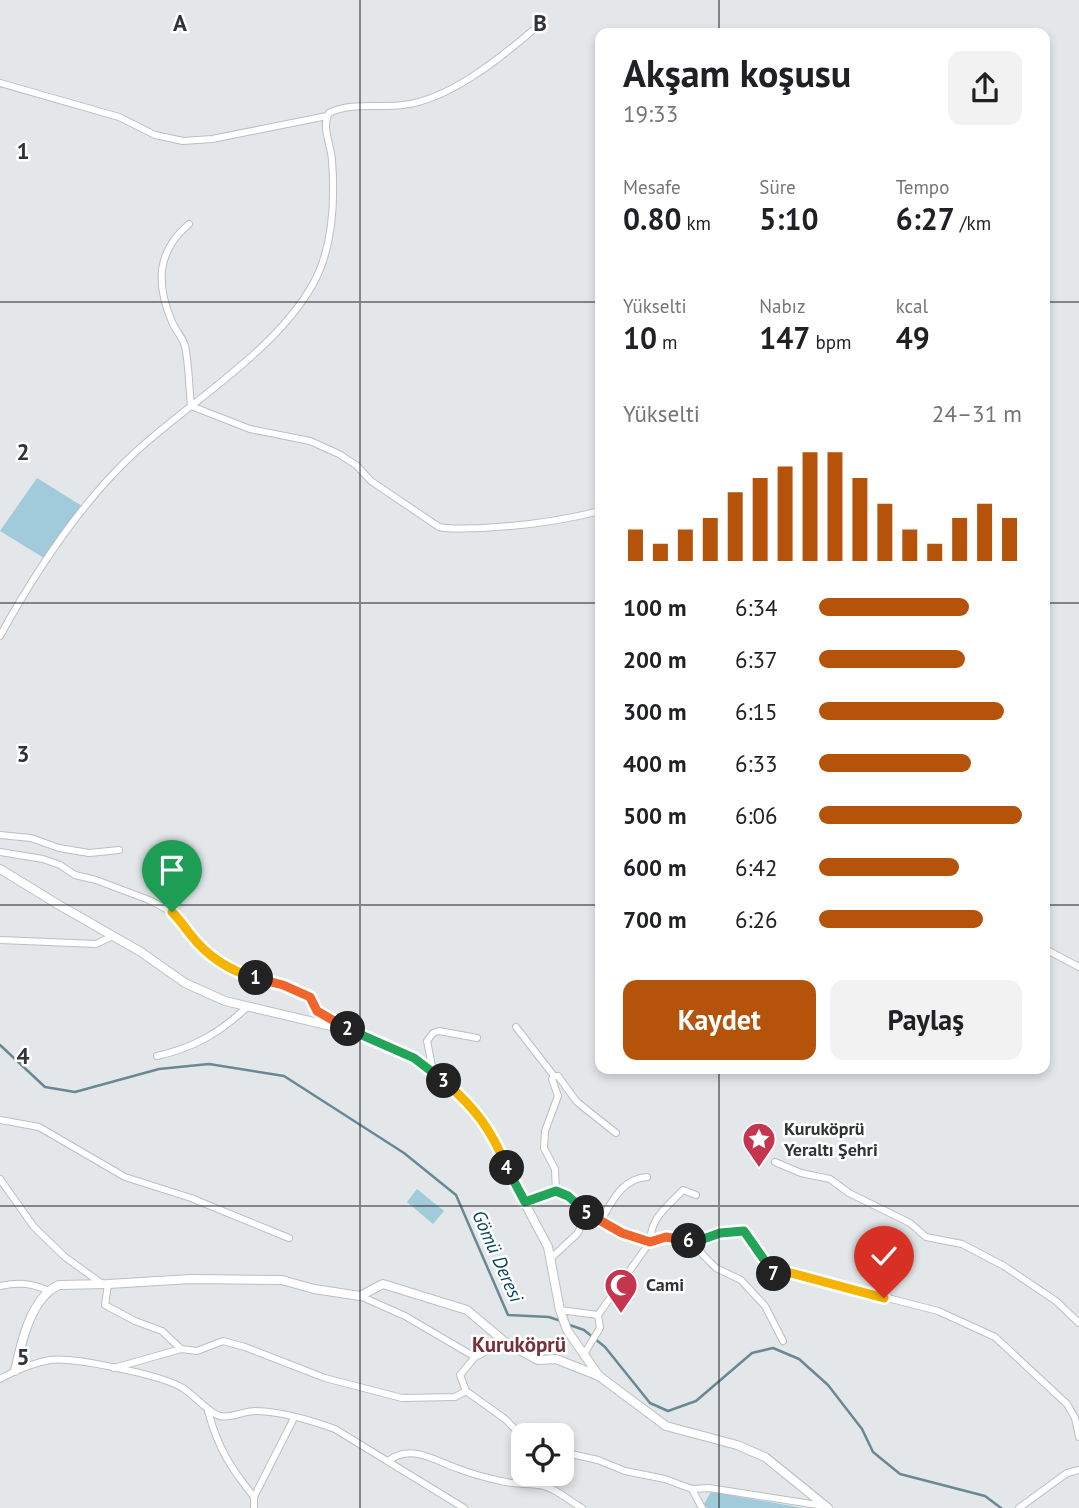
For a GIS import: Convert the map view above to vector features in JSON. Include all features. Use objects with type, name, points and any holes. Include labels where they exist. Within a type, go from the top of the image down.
[{"type":"street","points":[[0,636],[49,558],[117,470],[256,351],[286,320],[313,286],[325,258],[330,229],[332,158],[326,123],[331,111],[348,107],[405,105],[436,97],[498,60],[531,31]]},
{"type":"street","points":[[0,83],[119,117],[155,135],[183,141],[212,139],[327,116]]},
{"type":"street","points":[[189,224],[175,236],[165,252],[161,270],[172,322],[184,344],[191,406]]},
{"type":"street","points":[[191,406],[250,429],[310,441],[339,454],[356,465],[370,481],[439,527],[453,529],[519,526],[572,519],[595,512]]},
{"type":"street","points":[[0,835],[31,838],[59,848],[89,853],[119,850]]},
{"type":"street","points":[[0,852],[43,859],[60,865],[75,875],[149,900],[172,912],[191,936],[223,965],[310,997],[317,1011],[352,1031],[414,1058],[433,1071],[470,1104],[495,1138],[510,1175],[548,1247],[560,1310],[567,1330],[599,1376]]},
{"type":"street","points":[[0,869],[141,951],[185,983],[225,1001],[352,1031]]},
{"type":"street","points":[[0,940],[96,944],[113,936]]},
{"type":"street","points":[[1050,952],[1079,967]]},
{"type":"street","points":[[157,1056],[185,1050],[229,1024],[247,1007]]},
{"type":"street","points":[[516,1027],[577,1102],[616,1133]]},
{"type":"street","points":[[433,1071],[428,1041],[433,1033],[439,1031],[477,1038]]},
{"type":"street","points":[[554,1076],[552,1079],[558,1096],[545,1132],[544,1148],[555,1169],[556,1191]]},
{"type":"street","points":[[0,1120],[39,1127],[125,1177],[191,1198],[289,1238]]},
{"type":"street","points":[[775,1162],[801,1173],[830,1179],[849,1193],[911,1223],[926,1237],[962,1244],[1004,1266],[1056,1301],[1079,1324]]},
{"type":"street","points":[[600,1222],[615,1195],[633,1178],[647,1177]]},
{"type":"street","points":[[0,1179],[34,1227],[65,1257],[105,1284]]},
{"type":"street","points":[[584,1354],[600,1328],[598,1315],[650,1242],[651,1227],[658,1215],[683,1190],[696,1195]]},
{"type":"street","points":[[525,1202],[556,1191],[568,1196],[600,1222],[650,1242],[666,1237],[695,1242],[720,1233],[744,1231],[774,1274],[791,1273],[938,1311],[995,1337],[1067,1404],[1075,1418],[1079,1437]]},
{"type":"street","points":[[550,1259],[577,1234],[588,1214]]},
{"type":"street","points":[[695,1242],[702,1255],[716,1268],[741,1280],[765,1306],[783,1341]]},
{"type":"street","points":[[15,1371],[21,1343],[38,1303],[47,1290],[59,1285],[191,1279],[282,1280],[314,1289],[360,1296],[405,1316],[475,1357]]},
{"type":"street","points":[[0,1286],[32,1284],[47,1290]]},
{"type":"street","points":[[105,1284],[105,1305],[135,1321],[162,1331],[181,1349]]},
{"type":"street","points":[[360,1296],[383,1284],[467,1310],[505,1342],[538,1360],[556,1359],[599,1376],[666,1426],[737,1445],[765,1457],[826,1507]]},
{"type":"street","points":[[560,1310],[598,1315]]},
{"type":"street","points":[[112,1368],[181,1349],[197,1352],[223,1341],[325,1378],[402,1398],[455,1397],[466,1391]]},
{"type":"street","points":[[505,1342],[475,1357],[460,1375],[466,1391],[511,1425]]},
{"type":"street","points":[[0,1379],[26,1365],[52,1360],[112,1368],[178,1385],[221,1417],[255,1411],[316,1422],[335,1429],[464,1508]]},
{"type":"street","points":[[208,1409],[214,1433],[230,1467],[254,1497]]},
{"type":"street","points":[[254,1508],[254,1497],[293,1418]]},
{"type":"street","points":[[388,1461],[403,1452],[420,1454],[502,1482],[544,1486],[559,1492],[582,1508]]},
{"type":"street","points":[[574,1455],[692,1489],[709,1488],[826,1507]]},
{"type":"street","points":[[1019,1508],[1067,1473],[1079,1470]]},
{"type":"street","points":[[692,1489],[702,1508]]},
{"type":"shaded area","points":[[37,478],[82,506],[44,558],[0,531]]},
{"type":"shaded area","points":[[417,1189],[444,1211],[433,1224],[407,1202]]},
{"type":"shaded area","points":[[711,1492],[803,1508],[707,1508],[704,1504]]},
{"type":"waterway","name":"Gömü Deresi","points":[[0,1045],[45,1087],[75,1092],[159,1069],[209,1064],[284,1076],[404,1153],[456,1195],[508,1315],[549,1317],[561,1321]]},
{"type":"waterway","name":"Gömü Deresi","points":[[567,1324],[584,1330],[605,1347],[650,1403],[668,1411],[696,1401],[752,1353],[773,1348],[799,1359],[828,1385],[862,1429],[873,1452],[900,1474],[985,1496],[1001,1508]]},
{"type":"place","name":"Kuruköprü Yeraltı Şehri","points":[[759,1169]]},
{"type":"place","name":"Cami","points":[[621,1315]]},
{"type":"district","name":"Kuruköprü","points":[[519,1345]]},
{"type":"route","points":[[172,912],[191,936],[223,965],[310,997],[317,1011],[352,1031],[414,1058],[437,1074],[470,1104],[495,1138],[510,1175],[525,1202],[556,1191],[568,1196],[600,1222],[650,1242],[666,1237],[695,1242],[720,1233],[744,1231],[774,1274],[791,1273],[884,1298]]}]
